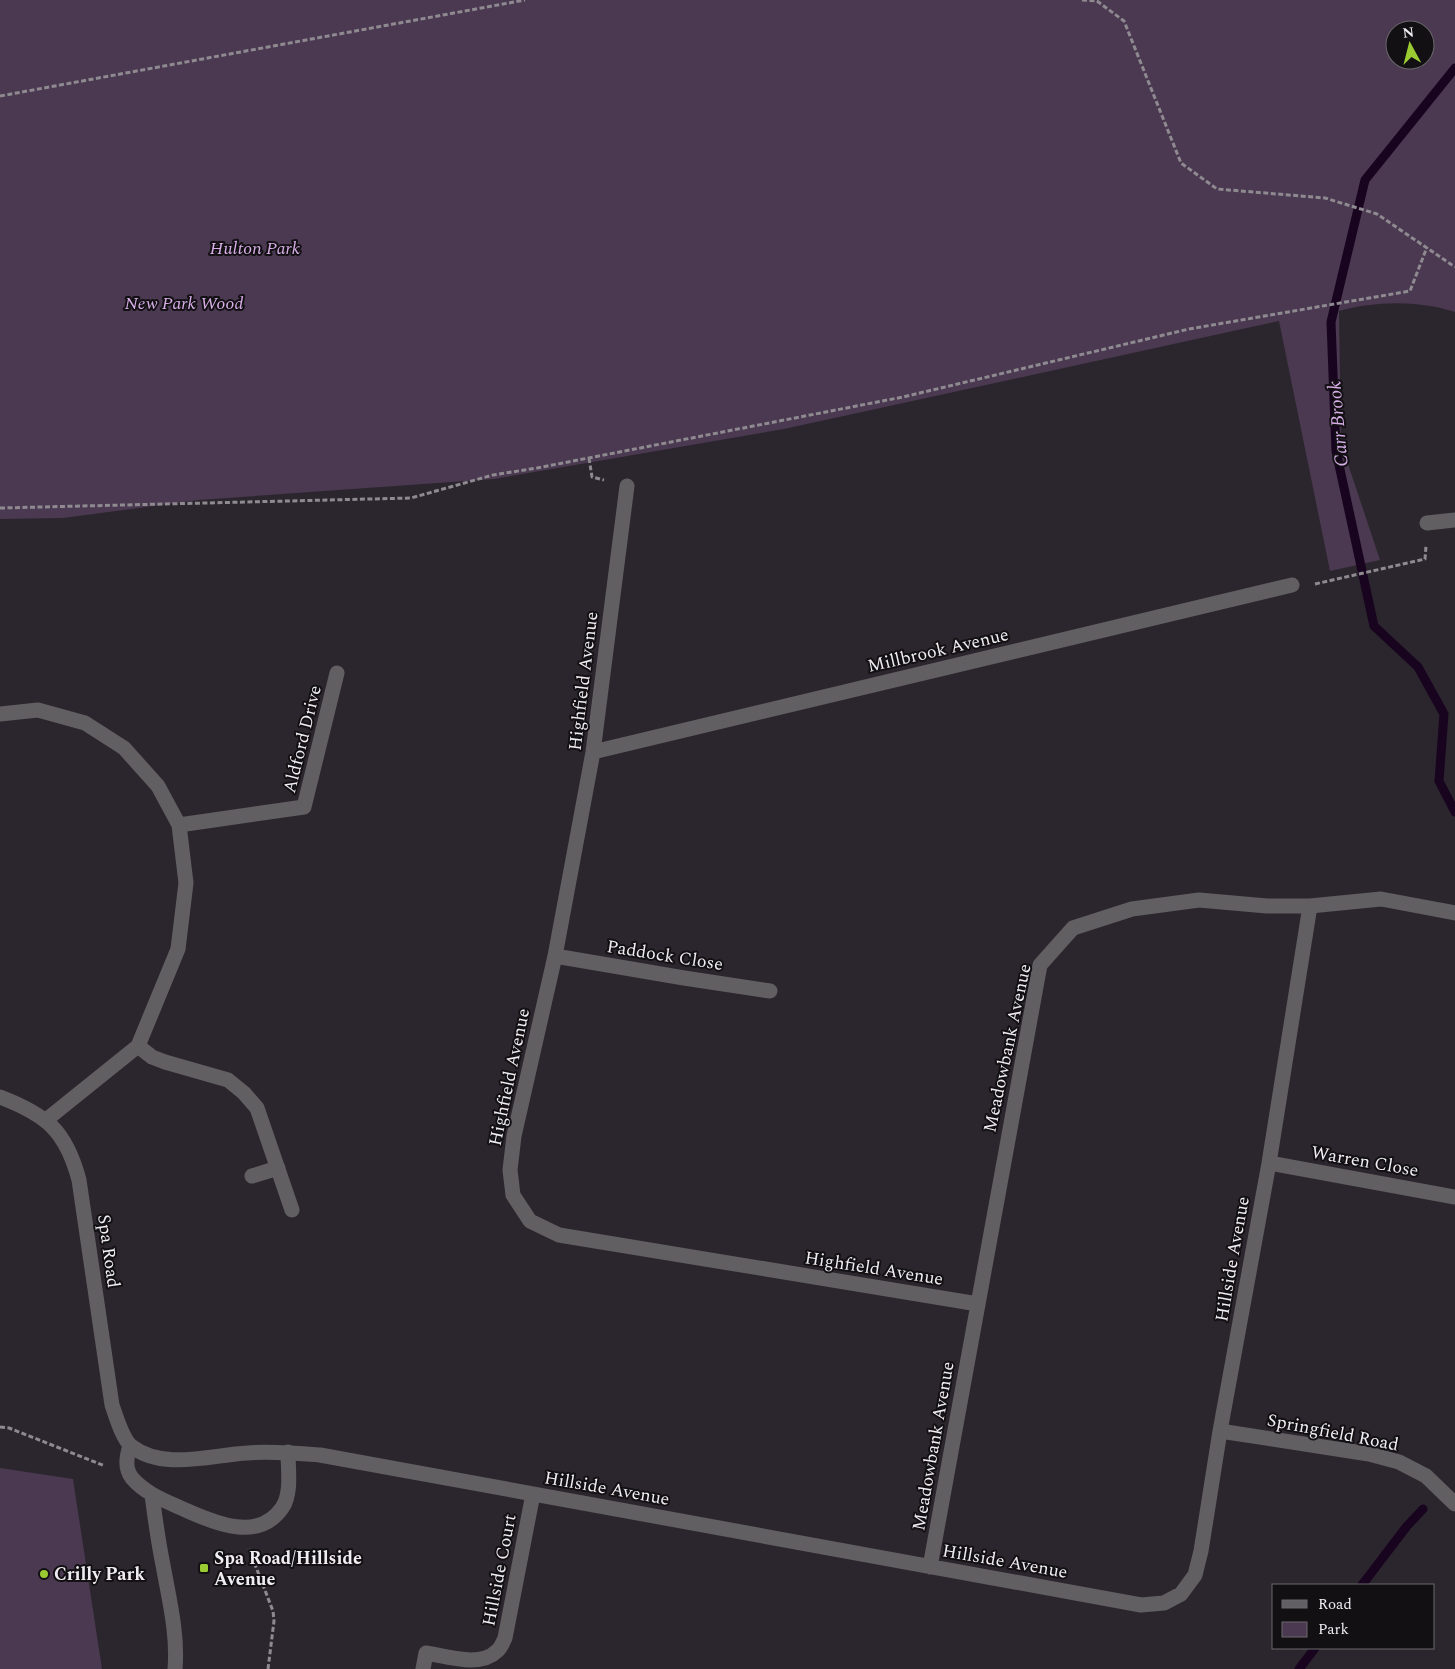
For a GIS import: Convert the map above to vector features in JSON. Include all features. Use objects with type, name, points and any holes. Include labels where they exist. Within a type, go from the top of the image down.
[{"type":"street","name":"Highfield Avenue","points":[[627,486],[593,752],[555,956],[514,1136],[510,1170],[513,1195],[530,1221],[560,1235],[978,1304]]},
{"type":"street","points":[[1427,523],[1455,520]]},
{"type":"street","name":"Millbrook Avenue","points":[[593,752],[1292,585]]},
{"type":"street","name":"Aldford Drive","points":[[179,825],[304,807],[337,673]]},
{"type":"street","points":[[0,714],[38,710],[85,723],[124,748],[158,786],[179,825],[186,883],[178,949],[138,1046],[46,1120]]},
{"type":"street","name":"Meadowbank Avenue","points":[[930,1567],[1040,965],[1073,928],[1132,909],[1199,900],[1268,906],[1310,906],[1381,899],[1455,913]]},
{"type":"street","name":"Hillside Avenue","points":[[130,1445],[149,1456],[174,1460],[247,1453],[288,1452],[320,1456],[1141,1605],[1164,1603],[1181,1594],[1195,1575],[1201,1551],[1220,1430],[1269,1163],[1310,906]]},
{"type":"street","name":"Paddock Close","points":[[555,956],[770,991]]},
{"type":"street","points":[[138,1046],[165,1062],[228,1080],[244,1093],[257,1108],[292,1210]]},
{"type":"street","name":"Spa Road","points":[[0,1097],[23,1106],[46,1120],[65,1141],[73,1157],[80,1180],[112,1404],[119,1426],[130,1445]]},
{"type":"street","name":"Warren Close","points":[[1269,1163],[1455,1197]]},
{"type":"street","points":[[252,1176],[278,1168]]},
{"type":"street","name":"Springfield Road","points":[[1220,1430],[1369,1454],[1400,1462],[1426,1476],[1455,1504]]},
{"type":"street","points":[[130,1445],[126,1460],[131,1477],[152,1495],[214,1523],[241,1527],[254,1527],[273,1519],[283,1507],[287,1494],[288,1452]]},
{"type":"street","name":"Hillside Court","points":[[423,1669],[426,1653],[471,1660],[487,1658],[499,1650],[505,1638],[533,1494]]},
{"type":"street","points":[[152,1495],[171,1605],[177,1652],[175,1669]]},
{"type":"path","points":[[0,96],[525,0]]},
{"type":"path","points":[[1082,0],[1096,2],[1124,21],[1181,163],[1217,189],[1325,198],[1377,214],[1455,267]]},
{"type":"path","points":[[0,508],[411,498],[493,475],[903,397],[1189,329],[1410,291],[1426,248]]},
{"type":"path","points":[[589,458],[592,477],[627,486]]},
{"type":"path","points":[[1292,585],[1314,584],[1425,559],[1427,523]]},
{"type":"path","points":[[0,1427],[9,1428],[131,1477]]},
{"type":"path","points":[[241,1527],[273,1611],[274,1621],[268,1669]]},
{"type":"green space","name":"Hulton Park","points":[[0,0],[1455,0],[1455,312],[1426,305],[1397,303],[1367,305],[1339,311],[1341,443],[1380,560],[1330,571],[1279,321],[784,429],[494,479],[199,500],[63,518],[0,519]]},
{"type":"green space","name":"Crilly Park","points":[[0,1468],[73,1479],[102,1669],[0,1669]]},
{"type":"waterway","name":"Carr Brook","points":[[1455,68],[1365,180],[1331,322],[1336,451],[1374,626],[1418,667],[1444,714],[1439,781],[1455,812]]},
{"type":"waterway","name":"Carr Brook","points":[[1363,1584],[1407,1526],[1423,1509]]},
{"type":"waterway","name":"Carr Brook","points":[[1299,1669],[1314,1649]]},
{"type":"place","name":"Spa Road/Hillside Avenue","points":[[204,1568]]},
{"type":"place","name":"Crilly Park","points":[[44,1574]]},
{"type":"park label","name":"New Park Wood","points":[[184,303]]}]
